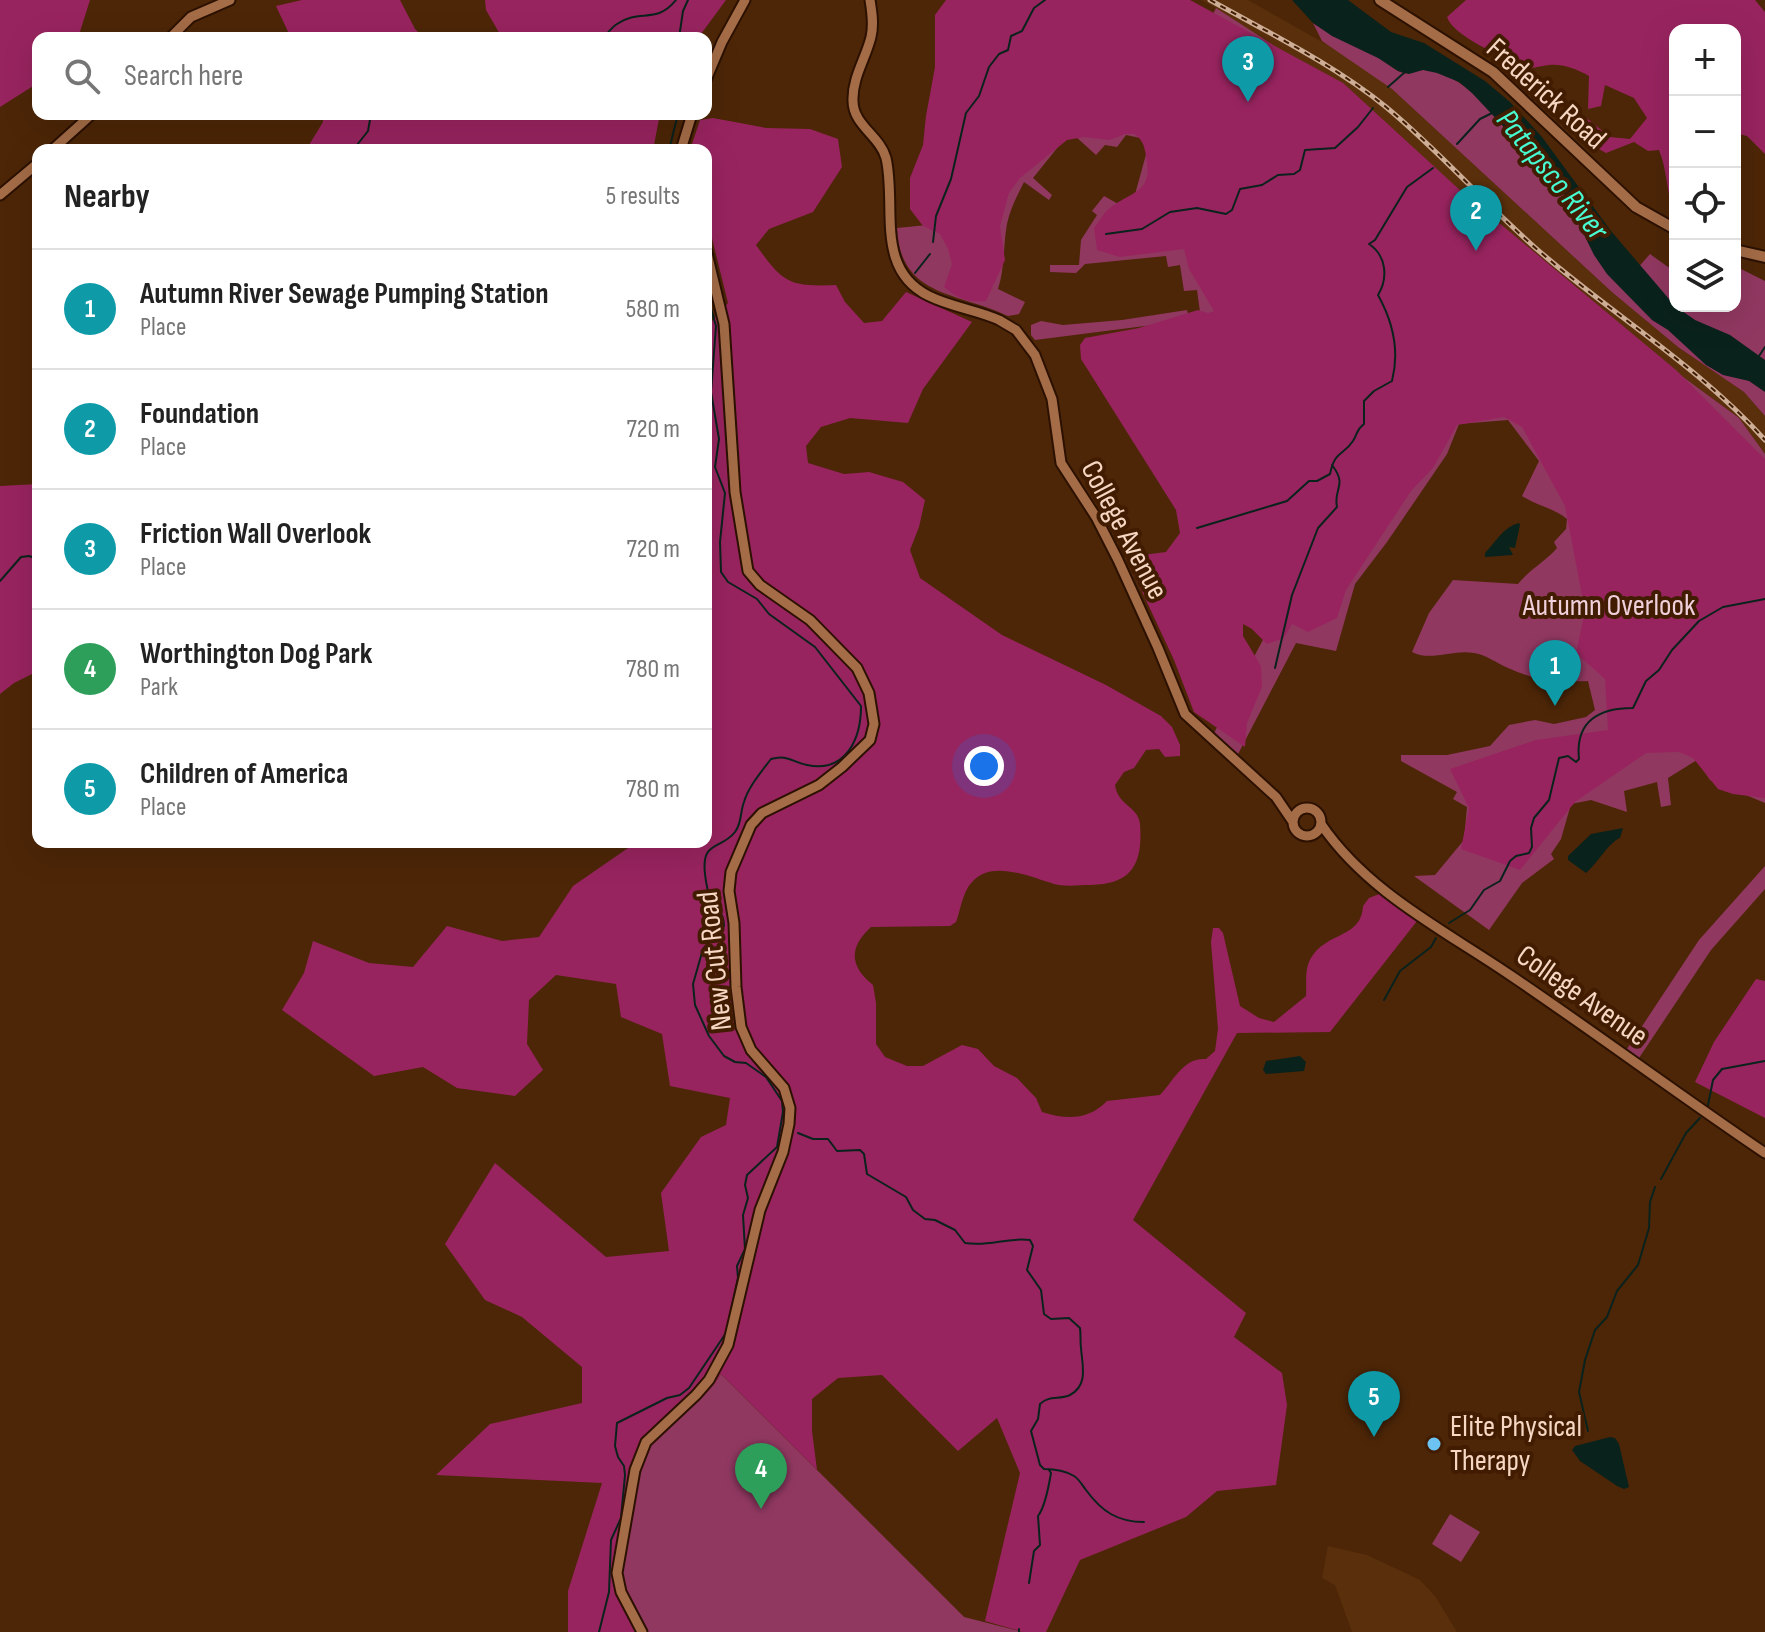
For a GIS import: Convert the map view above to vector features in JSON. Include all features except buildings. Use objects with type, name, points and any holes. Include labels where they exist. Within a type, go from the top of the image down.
[{"type":"main road","name":"Frederick Road","points":[[1380,0],[1493,72],[1636,207],[1669,226]]},
{"type":"main road","points":[[1741,251],[1765,257]]},
{"type":"street","points":[[176,32],[191,17],[230,0]]},
{"type":"street","points":[[712,66],[745,0]]},
{"type":"street","name":"College Avenue","points":[[870,0],[871,36],[856,77],[853,101],[856,116],[885,154],[890,236],[895,260],[922,293],[999,320],[1011,326],[1029,344],[1052,399],[1061,463],[1113,548],[1185,714],[1276,797],[1301,835],[1312,835],[1336,846]]},
{"type":"street","points":[[59,144],[85,120]]},
{"type":"street","points":[[683,144],[690,120]]},
{"type":"street","points":[[0,195],[32,168]]},
{"type":"street","name":"New Cut Road","points":[[642,1632],[621,1592],[617,1573],[635,1470],[646,1442],[709,1380],[728,1345],[760,1210],[783,1152],[789,1124],[790,1108],[784,1088],[751,1050],[741,1027],[729,891],[731,872],[751,825],[762,813],[819,785],[842,767],[870,740],[874,724],[869,693],[857,668],[810,620],[760,585],[748,571],[735,492],[724,324],[712,274]]},
{"type":"street","name":"College Avenue","points":[[1276,797],[1318,812],[1321,824],[1336,846],[1383,890],[1411,911],[1508,974],[1765,1153]]},
{"type":"street","points":[[1293,822],[1294,816],[1304,808]]},
{"type":"street","points":[[1312,835],[1321,824]]},
{"type":"shaded area","points":[[1201,0],[1248,0],[1338,51],[1392,89],[1613,293],[1678,347],[1744,392],[1765,416],[1765,454],[1739,418],[1645,349],[1216,8]]},
{"type":"shaded area","points":[[1328,1546],[1367,1555],[1420,1580],[1435,1596],[1457,1632],[1352,1632],[1335,1585],[1322,1578]]},
{"type":"green space","points":[[0,0],[90,0],[80,32],[32,32],[32,87],[0,107]]},
{"type":"green space","points":[[302,0],[400,0],[418,32],[288,32],[276,6]]},
{"type":"green space","points":[[485,0],[726,0],[702,32],[499,32],[486,10]]},
{"type":"green space","name":"Autumn Overlook","points":[[946,0],[1190,0],[1343,83],[1462,192],[1676,370],[1765,459],[1765,798],[1718,789],[1693,758],[1679,752],[1646,753],[1575,802],[1520,870],[1461,849],[1469,808],[1450,769],[1536,740],[1608,730],[1605,679],[1576,653],[1585,611],[1565,506],[1522,427],[1504,417],[1457,425],[1433,468],[1411,491],[1346,590],[1337,618],[1308,632],[1292,624],[1284,638],[1267,644],[1243,624],[1243,636],[1261,666],[1262,687],[1247,723],[1245,747],[1194,712],[1174,660],[1130,566],[1143,555],[1166,552],[1180,533],[1176,510],[1081,359],[1080,345],[1085,338],[1139,328],[1198,310],[1214,311],[1189,269],[1184,249],[1120,257],[1097,250],[1094,228],[1108,210],[1139,190],[1147,178],[1145,149],[1135,134],[1110,140],[1084,137],[1067,140],[1020,178],[1009,193],[1000,226],[1005,260],[986,301],[964,299],[944,287],[952,264],[948,249],[940,234],[923,226],[910,209],[910,178],[923,145],[935,67],[935,15]]},
{"type":"green space","points":[[1466,0],[1755,0],[1765,12],[1765,154],[1747,136],[1741,134],[1741,24],[1669,24],[1669,194],[1659,150],[1648,151],[1634,142],[1606,153],[1583,140],[1573,127],[1574,119],[1584,116],[1610,137],[1630,139],[1647,118],[1634,98],[1605,85],[1601,106],[1588,109],[1589,76],[1560,65],[1525,67],[1480,45],[1459,31],[1447,17]]},
{"type":"green space","name":"Autumn Overlook","points":[[1216,8],[1350,95],[1442,180],[1645,349],[1739,418],[1765,454],[1765,803],[1710,780],[1697,760],[1668,778],[1671,805],[1661,807],[1657,782],[1624,791],[1627,812],[1591,800],[1571,804],[1561,839],[1551,854],[1554,859],[1522,883],[1489,930],[1414,876],[1435,875],[1464,840],[1467,807],[1453,799],[1457,792],[1401,761],[1401,755],[1447,755],[1490,746],[1509,725],[1535,720],[1554,724],[1586,717],[1595,710],[1588,681],[1538,679],[1474,653],[1426,656],[1412,652],[1429,613],[1453,580],[1518,584],[1557,548],[1554,542],[1566,529],[1567,519],[1522,496],[1539,461],[1508,420],[1459,424],[1447,454],[1355,584],[1336,651],[1296,643],[1237,756],[1213,735],[1309,552],[1223,316],[1035,340],[1031,335],[1031,325],[1041,321],[1063,325],[1187,310],[1188,314],[1200,312],[1197,290],[1184,291],[1180,265],[1168,267],[1166,256],[1085,264],[1076,273],[1050,272],[1050,265],[1079,265],[1081,240],[1097,215],[1092,211],[1104,196],[1122,206],[1134,198],[1150,140],[1126,135],[1117,147],[1105,145],[1096,155],[1074,135],[1066,137],[1033,178],[1052,195],[1049,200],[1024,182],[1008,218],[998,289],[1025,302],[1019,314],[1008,316],[935,289],[921,280],[909,268],[901,251],[897,228],[968,221],[1115,67],[1172,98]]},
{"type":"green space","points":[[1313,23],[1401,72],[1434,71],[1454,79],[1470,91],[1560,190],[1596,255],[1621,287],[1650,254],[1669,268],[1669,312],[1741,312],[1741,269],[1765,281],[1765,416],[1744,392],[1678,347],[1613,293],[1392,89],[1322,41]]},
{"type":"green space","points":[[712,118],[766,128],[810,129],[838,139],[842,167],[813,212],[769,229],[756,245],[781,275],[807,285],[836,285],[845,302],[864,323],[882,321],[906,292],[972,322],[923,389],[908,423],[850,418],[821,427],[806,446],[808,463],[844,474],[869,472],[903,482],[925,500],[910,550],[920,578],[1002,635],[1106,685],[1161,716],[1172,727],[1180,745],[1180,756],[1165,757],[1159,749],[1146,750],[1134,768],[1124,772],[1115,785],[1120,797],[1136,813],[1140,824],[1137,861],[1125,876],[1105,884],[1067,886],[1012,872],[990,872],[980,875],[969,886],[956,922],[950,926],[871,927],[864,934],[856,949],[856,964],[873,985],[876,1044],[885,1057],[907,1066],[923,1066],[962,1045],[978,1049],[994,1066],[1017,1078],[1036,1098],[1042,1112],[1068,1117],[1085,1115],[1107,1101],[1160,1095],[1185,1066],[1198,1059],[1206,1059],[1215,1051],[1218,1029],[1211,942],[1213,928],[1219,928],[1223,933],[1240,1006],[1259,1018],[1274,1022],[1306,996],[1311,958],[1325,943],[1357,924],[1369,898],[1382,893],[1417,921],[1330,1032],[1237,1033],[1133,1220],[1246,1313],[1234,1337],[1282,1373],[1287,1405],[1276,1485],[1217,1491],[1186,1517],[1080,1560],[1046,1632],[1023,1632],[985,1621],[1020,1473],[997,1418],[958,1451],[882,1375],[838,1378],[812,1399],[817,1470],[721,1374],[703,1396],[655,1439],[647,1449],[640,1471],[623,1576],[629,1598],[648,1632],[568,1632],[568,1591],[602,1483],[436,1475],[490,1424],[582,1403],[582,1367],[522,1317],[485,1300],[445,1244],[495,1163],[606,1257],[669,1251],[661,1193],[701,1137],[726,1125],[730,1098],[670,1086],[662,1034],[621,1017],[616,984],[556,975],[529,1000],[527,1044],[543,1070],[515,1096],[457,1088],[423,1067],[374,1076],[282,1010],[304,973],[313,941],[369,963],[413,967],[447,926],[502,941],[539,937],[573,886],[628,848],[712,848],[712,321],[728,303],[712,238],[712,144],[692,144],[700,120]]},
{"type":"green space","points":[[659,120],[654,144],[310,144],[323,122]]},
{"type":"green space","points":[[32,484],[32,674],[0,694],[0,486]]},
{"type":"green space","points":[[1765,866],[1765,889],[1711,950],[1639,1058],[1627,1049],[1699,940]]},
{"type":"green space","points":[[1756,979],[1765,981],[1765,1118],[1695,1082],[1714,1042]]},
{"type":"green space","points":[[721,1374],[964,1617],[1023,1632],[648,1632],[629,1598],[623,1576],[627,1531],[639,1472],[648,1448],[656,1438],[704,1396]]},
{"type":"green space","points":[[1450,1514],[1480,1532],[1461,1562],[1432,1544]]},
{"type":"water","name":"Patapsco River","points":[[1292,0],[1348,0],[1391,32],[1424,43],[1485,81],[1510,102],[1542,137],[1611,231],[1669,299],[1669,312],[1684,312],[1730,335],[1765,360],[1765,392],[1749,381],[1723,375],[1706,365],[1668,330],[1652,320],[1607,274],[1594,255],[1562,190],[1531,162],[1516,140],[1459,82],[1423,70],[1409,74],[1398,71],[1313,23]]},
{"type":"water","points":[[1519,523],[1515,548],[1509,547],[1513,555],[1485,557],[1485,553],[1504,532]]},
{"type":"water","points":[[1623,828],[1620,838],[1586,873],[1568,860],[1568,856],[1591,834]]},
{"type":"water","points":[[1300,1056],[1306,1062],[1304,1071],[1266,1074],[1263,1070],[1266,1061]]},
{"type":"water","points":[[1610,1437],[1619,1444],[1629,1487],[1624,1489],[1580,1461],[1572,1450],[1575,1446]]},
{"type":"waterway","points":[[609,32],[625,19],[662,12],[676,0]]},
{"type":"waterway","points":[[680,32],[688,0]]},
{"type":"waterway","points":[[933,242],[936,216],[951,179],[966,113],[979,96],[989,67],[999,54],[1008,50],[1011,36],[1022,31],[1034,8],[1045,0]]},
{"type":"waterway","points":[[1388,87],[1405,72]]},
{"type":"waterway","points":[[1106,234],[1142,229],[1170,212],[1197,208],[1226,214],[1232,210],[1240,189],[1262,185],[1278,175],[1294,174],[1300,170],[1305,150],[1335,148],[1373,108]]},
{"type":"waterway","points":[[1457,144],[1480,119],[1492,113]]},
{"type":"waterway","points":[[358,144],[368,131],[370,120]]},
{"type":"waterway","points":[[670,144],[676,120]]},
{"type":"waterway","points":[[1197,528],[1287,501],[1309,481],[1317,481],[1330,474],[1337,457],[1353,441],[1364,424],[1364,401],[1392,381],[1395,358],[1391,326],[1378,295],[1384,268],[1379,255],[1369,244],[1375,240],[1407,187],[1433,168]]},
{"type":"waterway","points":[[915,273],[930,254]]},
{"type":"waterway","points":[[712,312],[716,326],[712,379]]},
{"type":"waterway","points":[[1759,356],[1765,347]]},
{"type":"waterway","points":[[712,398],[719,439],[715,467],[725,493],[720,542],[721,572],[728,582],[757,599],[769,614],[815,647],[861,706],[854,741],[841,759],[821,766],[785,758],[771,759],[749,791],[735,832],[712,848]]},
{"type":"waterway","points":[[1275,668],[1292,595],[1318,528],[1337,507],[1340,483],[1332,465]]},
{"type":"waterway","points":[[0,581],[21,557],[32,557]]},
{"type":"waterway","points":[[1449,923],[1470,910],[1484,890],[1500,881],[1510,861],[1529,853],[1534,818],[1549,800],[1559,758],[1568,756],[1576,762],[1579,759],[1585,726],[1600,714],[1633,708],[1646,681],[1659,670],[1672,650],[1699,621],[1723,607],[1765,599]]},
{"type":"waterway","points":[[712,848],[706,856],[705,874],[709,894],[722,916],[724,926],[703,949],[693,984],[695,1005],[709,1036],[724,1056],[746,1063],[766,1077],[782,1101],[783,1112],[777,1147],[747,1175],[745,1185],[748,1198],[743,1215],[745,1249],[737,1266],[738,1278],[729,1319]]},
{"type":"waterway","points":[[1384,1000],[1400,971],[1431,947],[1436,938]]},
{"type":"waterway","points":[[1708,1105],[1713,1080],[1722,1069],[1765,1061]]},
{"type":"waterway","points":[[1661,1179],[1686,1133],[1700,1118]]},
{"type":"waterway","points":[[798,1133],[813,1139],[828,1139],[837,1151],[860,1150],[864,1154],[867,1174],[906,1197],[913,1210],[925,1219],[935,1220],[955,1230],[965,1243],[1030,1240],[1033,1246],[1027,1270],[1041,1290],[1044,1314],[1051,1319],[1069,1318],[1080,1328],[1083,1367],[1082,1380],[1076,1391],[1040,1404],[1038,1419],[1031,1431],[1040,1465],[1044,1469],[1059,1470],[1074,1476],[1092,1498],[1111,1514],[1144,1522]]},
{"type":"waterway","points":[[1588,1431],[1579,1392],[1585,1360],[1595,1330],[1607,1317],[1617,1291],[1638,1265],[1649,1228],[1650,1202],[1655,1187]]},
{"type":"waterway","points":[[599,1632],[609,1592],[611,1540],[621,1518],[625,1475],[615,1446],[617,1423],[689,1388],[726,1333]]},
{"type":"waterway","points":[[1029,1583],[1034,1551],[1040,1545],[1038,1516],[1048,1490],[1049,1470]]},
{"type":"railway","points":[[1210,0],[1323,63],[1366,91],[1427,144],[1525,239],[1687,367],[1765,440]]},
{"type":"place","name":"Friction Wall Overlook","points":[[1248,102]]},
{"type":"place","name":"Foundation","points":[[1476,251]]},
{"type":"place","name":"Autumn River Sewage Pumping Station","points":[[1555,706]]},
{"type":"place","name":"Children of America","points":[[1374,1437]]},
{"type":"place","name":"Elite Physical Therapy","points":[[1434,1444]]},
{"type":"place","name":"Worthington Dog Park","points":[[761,1509]]}]
